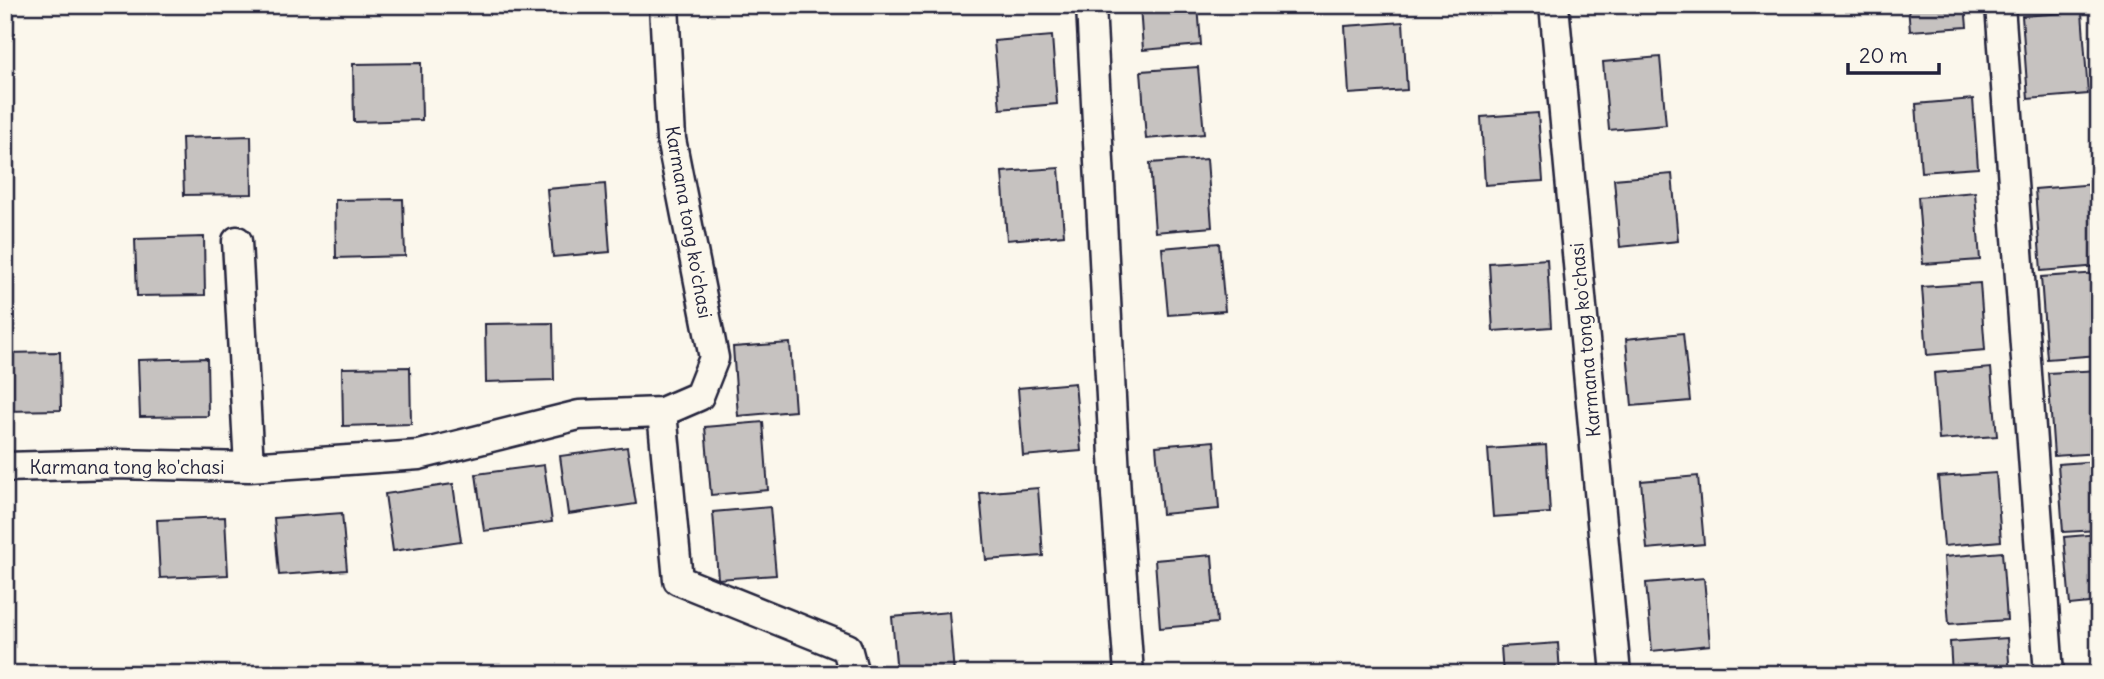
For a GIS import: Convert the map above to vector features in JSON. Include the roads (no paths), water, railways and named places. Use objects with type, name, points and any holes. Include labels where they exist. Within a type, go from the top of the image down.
[{"type":"street","name":"Karmana tong ko'chasi","points":[[5,467],[114,464],[249,467],[419,455],[579,415],[663,412],[699,396],[713,358],[671,139],[664,5]]},
{"type":"street","points":[[1091,5],[1116,495],[1129,674]]},
{"type":"street","name":"Karmana tong ko'chasi","points":[[1554,5],[1616,674]]},
{"type":"street","points":[[2000,5],[2049,674]]},
{"type":"street","name":"Karmana tong ko'chasi","points":[[237,240],[249,467]]},
{"type":"street","points":[[663,412],[678,580],[847,648],[854,674]]}]
